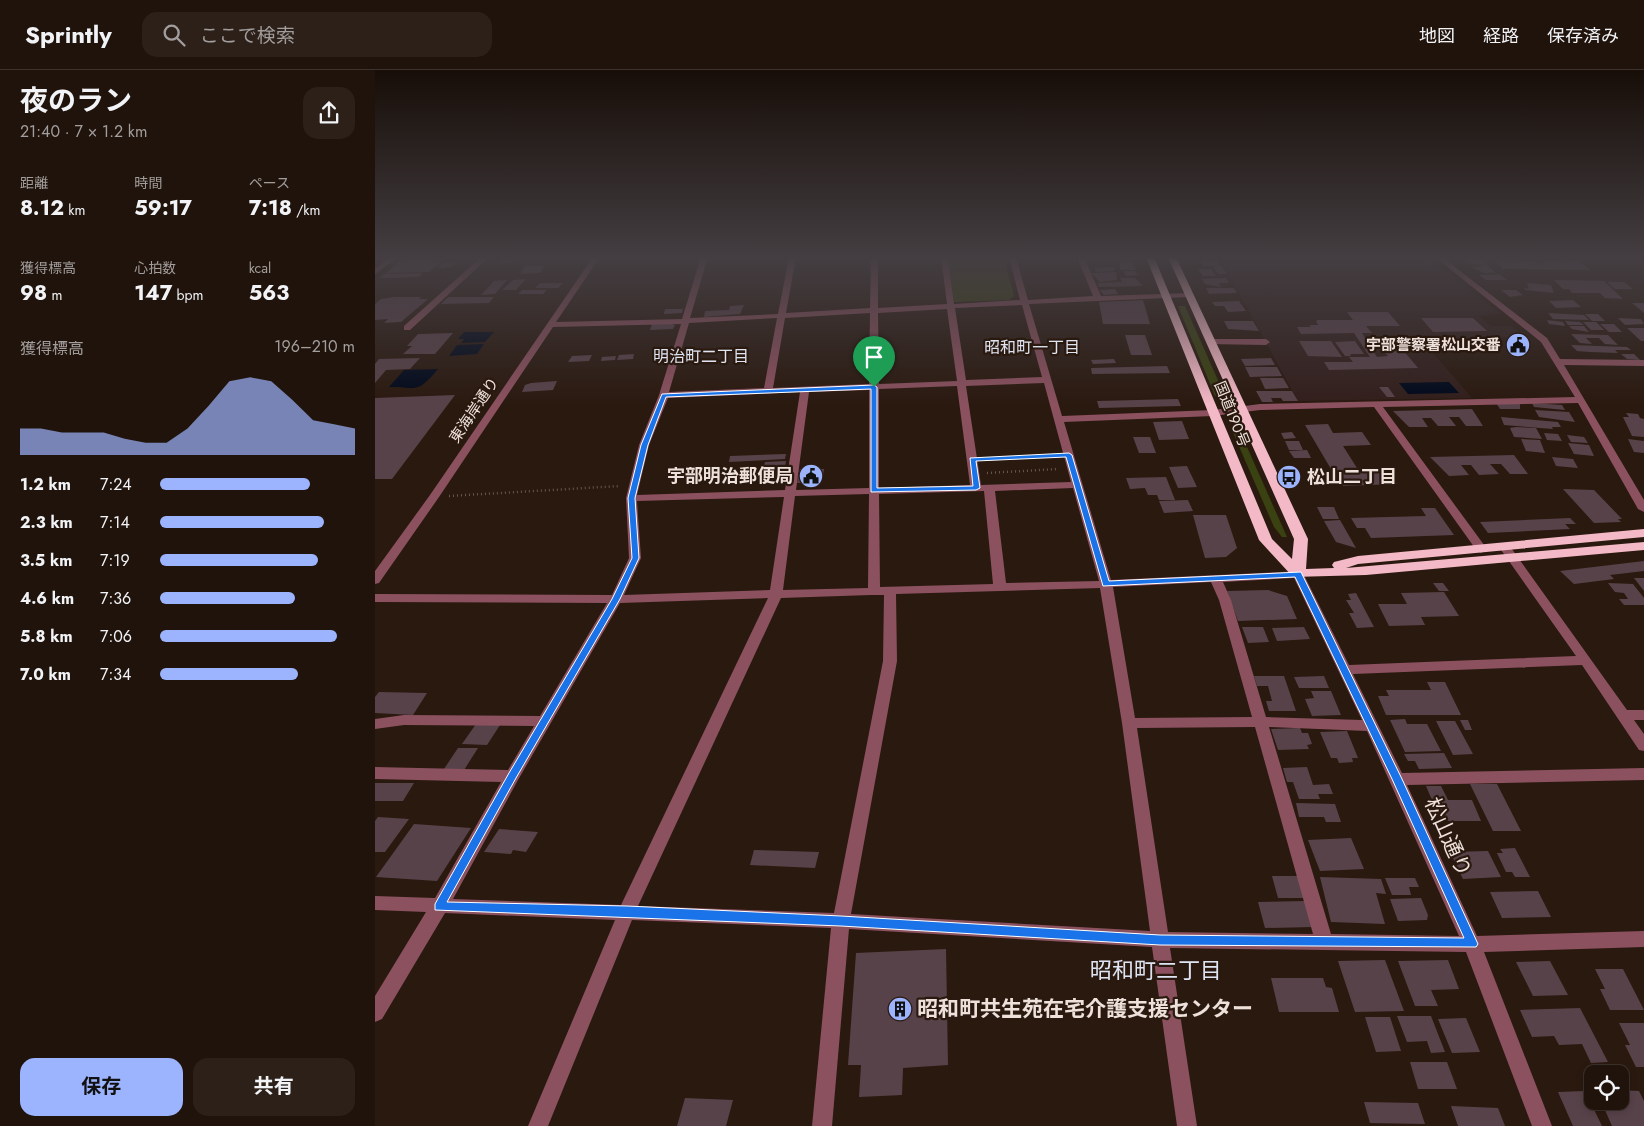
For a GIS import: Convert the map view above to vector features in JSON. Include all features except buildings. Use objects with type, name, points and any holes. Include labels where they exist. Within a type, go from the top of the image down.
[{"type":"highway","name":"国道190号","points":[[1170,306],[1266,540],[1298,574]]},
{"type":"highway","name":"国道190号","points":[[1194,306],[1301,539],[1298,574]]},
{"type":"highway","points":[[1298,574],[1366,571],[1644,533]]},
{"type":"highway","points":[[1298,574],[1359,560],[1481,549],[1509,552],[1644,546]]},
{"type":"street","points":[[407,328],[431,306]]},
{"type":"street","name":"東海岸通り","points":[[375,580],[434,497],[562,306]]},
{"type":"street","points":[[375,1013],[439,907],[512,776],[616,599],[635,558],[631,498],[644,445],[664,395],[691,306]]},
{"type":"street","points":[[769,391],[782,306]]},
{"type":"street","points":[[874,306],[874,592]]},
{"type":"street","points":[[549,325],[687,321],[946,306]]},
{"type":"street","points":[[950,306],[976,488]]},
{"type":"street","points":[[1025,306],[1106,584],[1129,723],[1187,1126]]},
{"type":"street","points":[[1502,306],[1537,333],[1581,400],[1644,510]]},
{"type":"street","points":[[1211,342],[1266,342]]},
{"type":"street","points":[[1557,362],[1644,363]]},
{"type":"street","points":[[664,395],[1046,380]]},
{"type":"street","points":[[538,1126],[627,911],[777,595],[805,389]]},
{"type":"street","points":[[1058,419],[1213,413],[1240,408],[1581,400]]},
{"type":"street","points":[[1376,404],[1481,549]]},
{"type":"street","points":[[631,498],[1078,485]]},
{"type":"street","points":[[989,488],[999,587]]},
{"type":"street","points":[[1509,552],[1586,660],[1644,746]]},
{"type":"street","points":[[375,598],[616,599],[777,595],[1106,584],[1298,574]]},
{"type":"street","name":"松山通り","points":[[1298,574],[1397,779],[1472,944],[1542,1126]]},
{"type":"street","points":[[1216,579],[1225,600],[1325,941]]},
{"type":"street","points":[[822,1126],[841,921],[890,661],[890,592]]},
{"type":"street","points":[[1344,670],[1586,660]]},
{"type":"street","points":[[1622,715],[1644,715]]},
{"type":"street","points":[[375,724],[404,720],[544,722]]},
{"type":"street","points":[[1129,723],[1260,722],[1370,726]]},
{"type":"street","points":[[375,772],[512,776]]},
{"type":"street","points":[[1397,779],[1644,774]]},
{"type":"street","points":[[375,903],[439,907],[627,911],[841,921],[1160,940],[1472,944],[1644,939]]},
{"type":"path","points":[[972,459],[1069,455]]},
{"type":"path","points":[[974,474],[1073,469]]},
{"type":"path","points":[[434,497],[634,485]]},
{"type":"shaded area","points":[[1246,306],[1491,306],[1501,314],[1479,316],[1492,326],[1512,326],[1524,337],[1421,339],[1472,398],[1298,401]]},
{"type":"green space","points":[[1178,306],[1185,306],[1225,396],[1215,396]]},
{"type":"green space","points":[[1231,428],[1239,429],[1287,537],[1282,537],[1274,527]]},
{"type":"water","points":[[464,332],[494,332],[485,342],[461,343],[464,339],[458,339]]},
{"type":"water","points":[[484,344],[477,354],[449,356],[457,345]]},
{"type":"water","points":[[438,369],[425,383],[415,388],[389,387],[404,370]]},
{"type":"water","points":[[1449,382],[1459,393],[1408,394],[1399,383]]},
{"type":"place","name":"宇部警察署松山交番","points":[[1518,345]]},
{"type":"place","name":"宇部明治郵便局","points":[[811,476]]},
{"type":"place","name":"松山二丁目","points":[[1289,477]]},
{"type":"place","name":"昭和町共生苑在宅介護支援センター","points":[[900,1009]]},
{"type":"district","name":"昭和町一丁目","points":[[1032,347]]},
{"type":"district","name":"明治町二丁目","points":[[701,356]]},
{"type":"district","name":"昭和町二丁目","points":[[1156,970]]},
{"type":"route","points":[[874,387],[873,490],[976,488],[972,459],[1069,455],[1106,584],[1253,578],[1298,574],[1397,779],[1472,944],[1160,940],[841,921],[627,911],[439,907],[512,776],[616,599],[635,558],[631,498],[644,445],[664,395],[874,387]]}]
